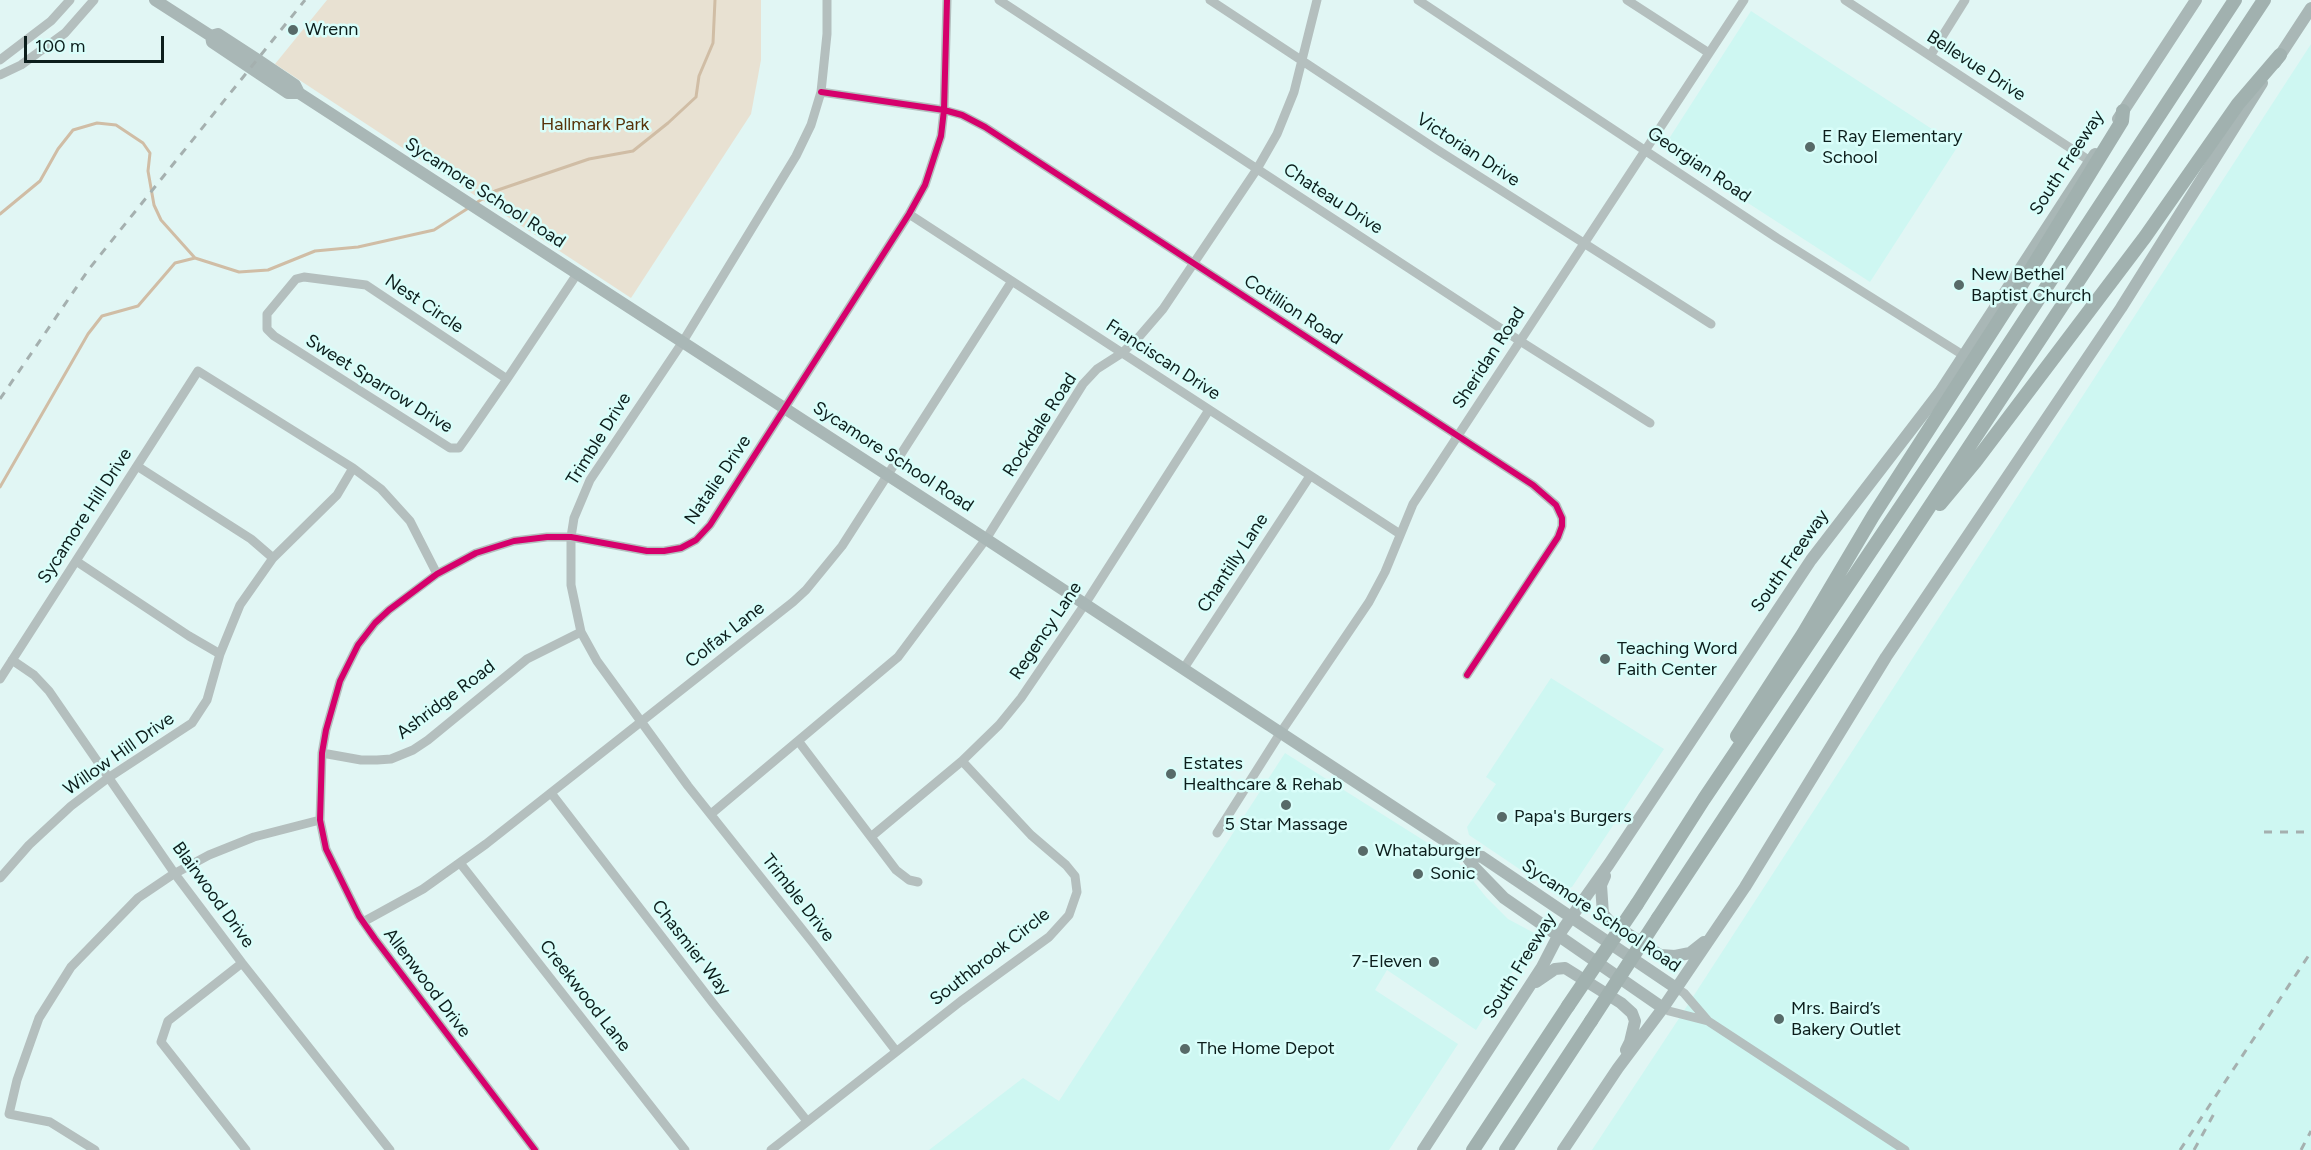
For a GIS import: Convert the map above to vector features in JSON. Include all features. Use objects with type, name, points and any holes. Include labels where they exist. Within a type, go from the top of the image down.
[{"type":"highway","points":[[1473,1150],[1704,799],[1736,755],[1968,408],[2235,0]]},
{"type":"highway","points":[[1506,1150],[2264,0]]},
{"type":"highway","points":[[1911,537],[1975,462],[2145,237],[2238,104],[2280,55]]},
{"type":"highway","points":[[1736,755],[1734,740],[1803,634],[1873,516],[2014,297],[2122,121],[2123,111]]},
{"type":"main road","name":"Sycamore School Road","points":[[156,0],[211,36],[218,34],[258,60],[294,85],[299,93],[1184,668],[1465,854],[1473,866],[1504,898],[1663,1008]]},
{"type":"main road","name":"South Freeway","points":[[1423,1150],[1530,986],[1558,936],[1609,864],[1810,560],[1940,392],[2196,0]]},
{"type":"main road","points":[[1563,1150],[1745,888],[1886,657],[2121,308],[2311,8]]},
{"type":"main road","name":"Sycamore School Road","points":[[1465,854],[1482,857],[1676,988]]},
{"type":"main road","points":[[1609,864],[1602,885],[1603,914],[1610,922],[1660,955],[1675,956],[1690,953],[1715,932]]},
{"type":"main road","points":[[1530,986],[1555,969],[1565,969],[1632,1012],[1635,1021],[1630,1042],[1618,1068]]},
{"type":"street","points":[[0,60],[51,21],[70,0]]},
{"type":"street","points":[[0,75],[21,66],[65,33],[94,0]]},
{"type":"street","name":"Trimble Drive","points":[[827,0],[827,34],[821,92],[811,125],[796,156],[682,343],[591,480],[574,518],[571,537],[572,585],[581,632],[597,661],[641,723],[896,1051]]},
{"type":"street","name":"Natalie Drive","points":[[320,820],[322,753],[340,681],[358,645],[375,623],[389,610],[437,574],[476,553],[514,541],[571,537],[664,551],[681,548],[696,540],[723,508],[784,408],[909,214],[931,169],[944,110],[947,0]]},
{"type":"street","name":"Chateau Drive","points":[[999,0],[1650,423]]},
{"type":"street","name":"Victorian Drive","points":[[1210,0],[1583,244],[1711,324]]},
{"type":"street","name":"Rockdale Road","points":[[711,814],[898,657],[986,539],[1083,384],[1097,369],[1122,353],[1163,309],[1257,169],[1281,123],[1294,92],[1317,0]]},
{"type":"street","name":"Georgian Road","points":[[1418,0],[1777,238],[1963,355]]},
{"type":"street","points":[[1628,0],[1709,53]]},
{"type":"street","name":"Sheridan Road","points":[[1217,833],[1281,732],[1370,602],[1413,504],[1744,0]]},
{"type":"street","name":"Bellevue Drive","points":[[1845,0],[2090,161]]},
{"type":"street","points":[[1930,56],[1965,0]]},
{"type":"street","name":"Cotillion Road","points":[[821,92],[944,110],[962,115],[985,127],[1533,485],[1556,505],[1560,512],[1562,526],[1545,560],[1467,675]]},
{"type":"street","name":"Franciscan Drive","points":[[909,214],[1400,534]]},
{"type":"street","name":"Sweet Sparrow Drive","points":[[265,321],[267,329],[273,336],[450,448],[459,448],[577,274]]},
{"type":"street","name":"Nest Circle","points":[[265,321],[270,308],[296,279],[366,285],[507,379]]},
{"type":"street","name":"Colfax Lane","points":[[363,922],[423,889],[460,863],[641,723],[806,590],[842,546],[886,474],[1012,281]]},
{"type":"street","name":"Sycamore Hill Drive","points":[[0,680],[198,371],[353,468]]},
{"type":"street","name":"Regency Lane","points":[[872,836],[962,761],[1007,716],[1085,604],[1209,410]]},
{"type":"street","points":[[138,466],[251,539],[273,558]]},
{"type":"street","points":[[353,468],[381,489],[410,521],[437,574]]},
{"type":"street","name":"Willow Hill Drive","points":[[0,878],[29,844],[71,806],[108,778],[170,740],[192,723],[207,700],[220,654],[240,605],[273,558],[337,495],[353,468]]},
{"type":"street","name":"Chantilly Lane","points":[[1184,668],[1310,476]]},
{"type":"street","points":[[76,561],[220,654]]},
{"type":"street","name":"Ashridge Road","points":[[322,753],[362,760],[377,760],[391,759],[413,750],[526,659],[581,632]]},
{"type":"street","name":"Blairwood Drive","points":[[12,660],[34,675],[49,691],[175,874],[242,963],[390,1150]]},
{"type":"street","points":[[799,742],[896,870],[909,880],[918,882]]},
{"type":"street","name":"Southbrook Circle","points":[[771,1150],[896,1051],[1049,937],[1069,915],[1077,892],[1074,876],[1066,864],[1032,835],[962,761]]},
{"type":"street","name":"Chasmier Way","points":[[551,793],[807,1121]]},
{"type":"street","points":[[95,1150],[51,1122],[9,1114],[17,1080],[39,1018],[71,968],[138,898],[175,874],[209,855],[254,837],[320,820]]},
{"type":"street","name":"Allenwood Drive","points":[[320,820],[326,849],[363,922],[535,1150]]},
{"type":"street","name":"Creekwood Lane","points":[[460,863],[685,1150]]},
{"type":"street","points":[[242,963],[168,1021],[161,1042],[246,1150]]},
{"type":"street","name":"Sycamore School Road","points":[[1676,988],[1685,994],[1708,1021],[1905,1150]]},
{"type":"street","name":"Sycamore School Road","points":[[1663,1008],[1708,1021]]},
{"type":"shaded area","name":"E Ray Elementary School","points":[[1751,11],[1958,146],[1870,282],[1663,148]]},
{"type":"shaded area","points":[[2311,44],[2311,1150],[1592,1150],[1674,1026]]},
{"type":"shaded area","points":[[1551,678],[1664,749],[1572,887],[1555,893],[1469,835],[1467,827],[1496,784],[1486,777]]},
{"type":"shaded area","points":[[1285,753],[1458,862],[1486,897],[1508,919],[1536,934],[1476,1030],[1387,970],[1375,990],[1458,1044],[1389,1150],[929,1150],[1023,1078],[1059,1101]]},
{"type":"green space","name":"Hallmark Park","points":[[327,0],[761,0],[761,60],[751,114],[631,298],[275,64]]},
{"type":"waterway","points":[[476,203],[495,191],[589,159],[633,151],[668,123],[696,97],[699,76],[713,43],[715,0]]},
{"type":"waterway","points":[[0,214],[40,181],[58,149],[73,130],[97,123],[116,125],[143,143],[150,153],[148,171],[154,205],[161,220],[195,258]]},
{"type":"waterway","points":[[0,487],[88,334],[102,316],[138,306],[175,263],[195,258],[239,272],[268,270],[315,251],[358,247],[434,230],[470,207]]},
{"type":"railway","points":[[0,399],[89,269],[305,0]]},
{"type":"railway","points":[[2264,832],[2311,832]]},
{"type":"railway","points":[[2180,1150],[2311,952]]},
{"type":"railway","points":[[2194,1150],[2216,1110]]},
{"type":"railway","points":[[2301,1150],[2311,1131]]},
{"type":"cycle path","points":[[535,1150],[359,916],[326,849],[320,820],[322,753],[340,681],[358,645],[375,623],[437,574],[476,553],[514,541],[547,537],[571,537],[647,551],[664,551],[681,548],[696,540],[710,525],[909,214],[925,185],[941,136],[944,110],[947,0]]},
{"type":"cycle path","points":[[821,92],[944,110],[962,115],[985,127],[1533,485],[1556,505],[1562,518],[1558,537],[1467,675]]},
{"type":"place","name":"Wrenn","points":[[293,30]]},
{"type":"place","name":"E Ray Elementary School","points":[[1810,147]]},
{"type":"place","name":"New Bethel Baptist Church","points":[[1959,285]]},
{"type":"place","name":"Teaching Word Faith Center","points":[[1605,659]]},
{"type":"place","name":"Estates Healthcare & Rehab","points":[[1171,774]]},
{"type":"place","name":"5 Star Massage","points":[[1286,805]]},
{"type":"place","name":"Papa's Burgers","points":[[1502,817]]},
{"type":"place","name":"Whataburger","points":[[1363,851]]},
{"type":"place","name":"Sonic","points":[[1418,874]]},
{"type":"place","name":"7-Eleven","points":[[1434,962]]},
{"type":"place","name":"Mrs. Baird’s Bakery Outlet","points":[[1779,1019]]},
{"type":"place","name":"The Home Depot","points":[[1185,1049]]}]
